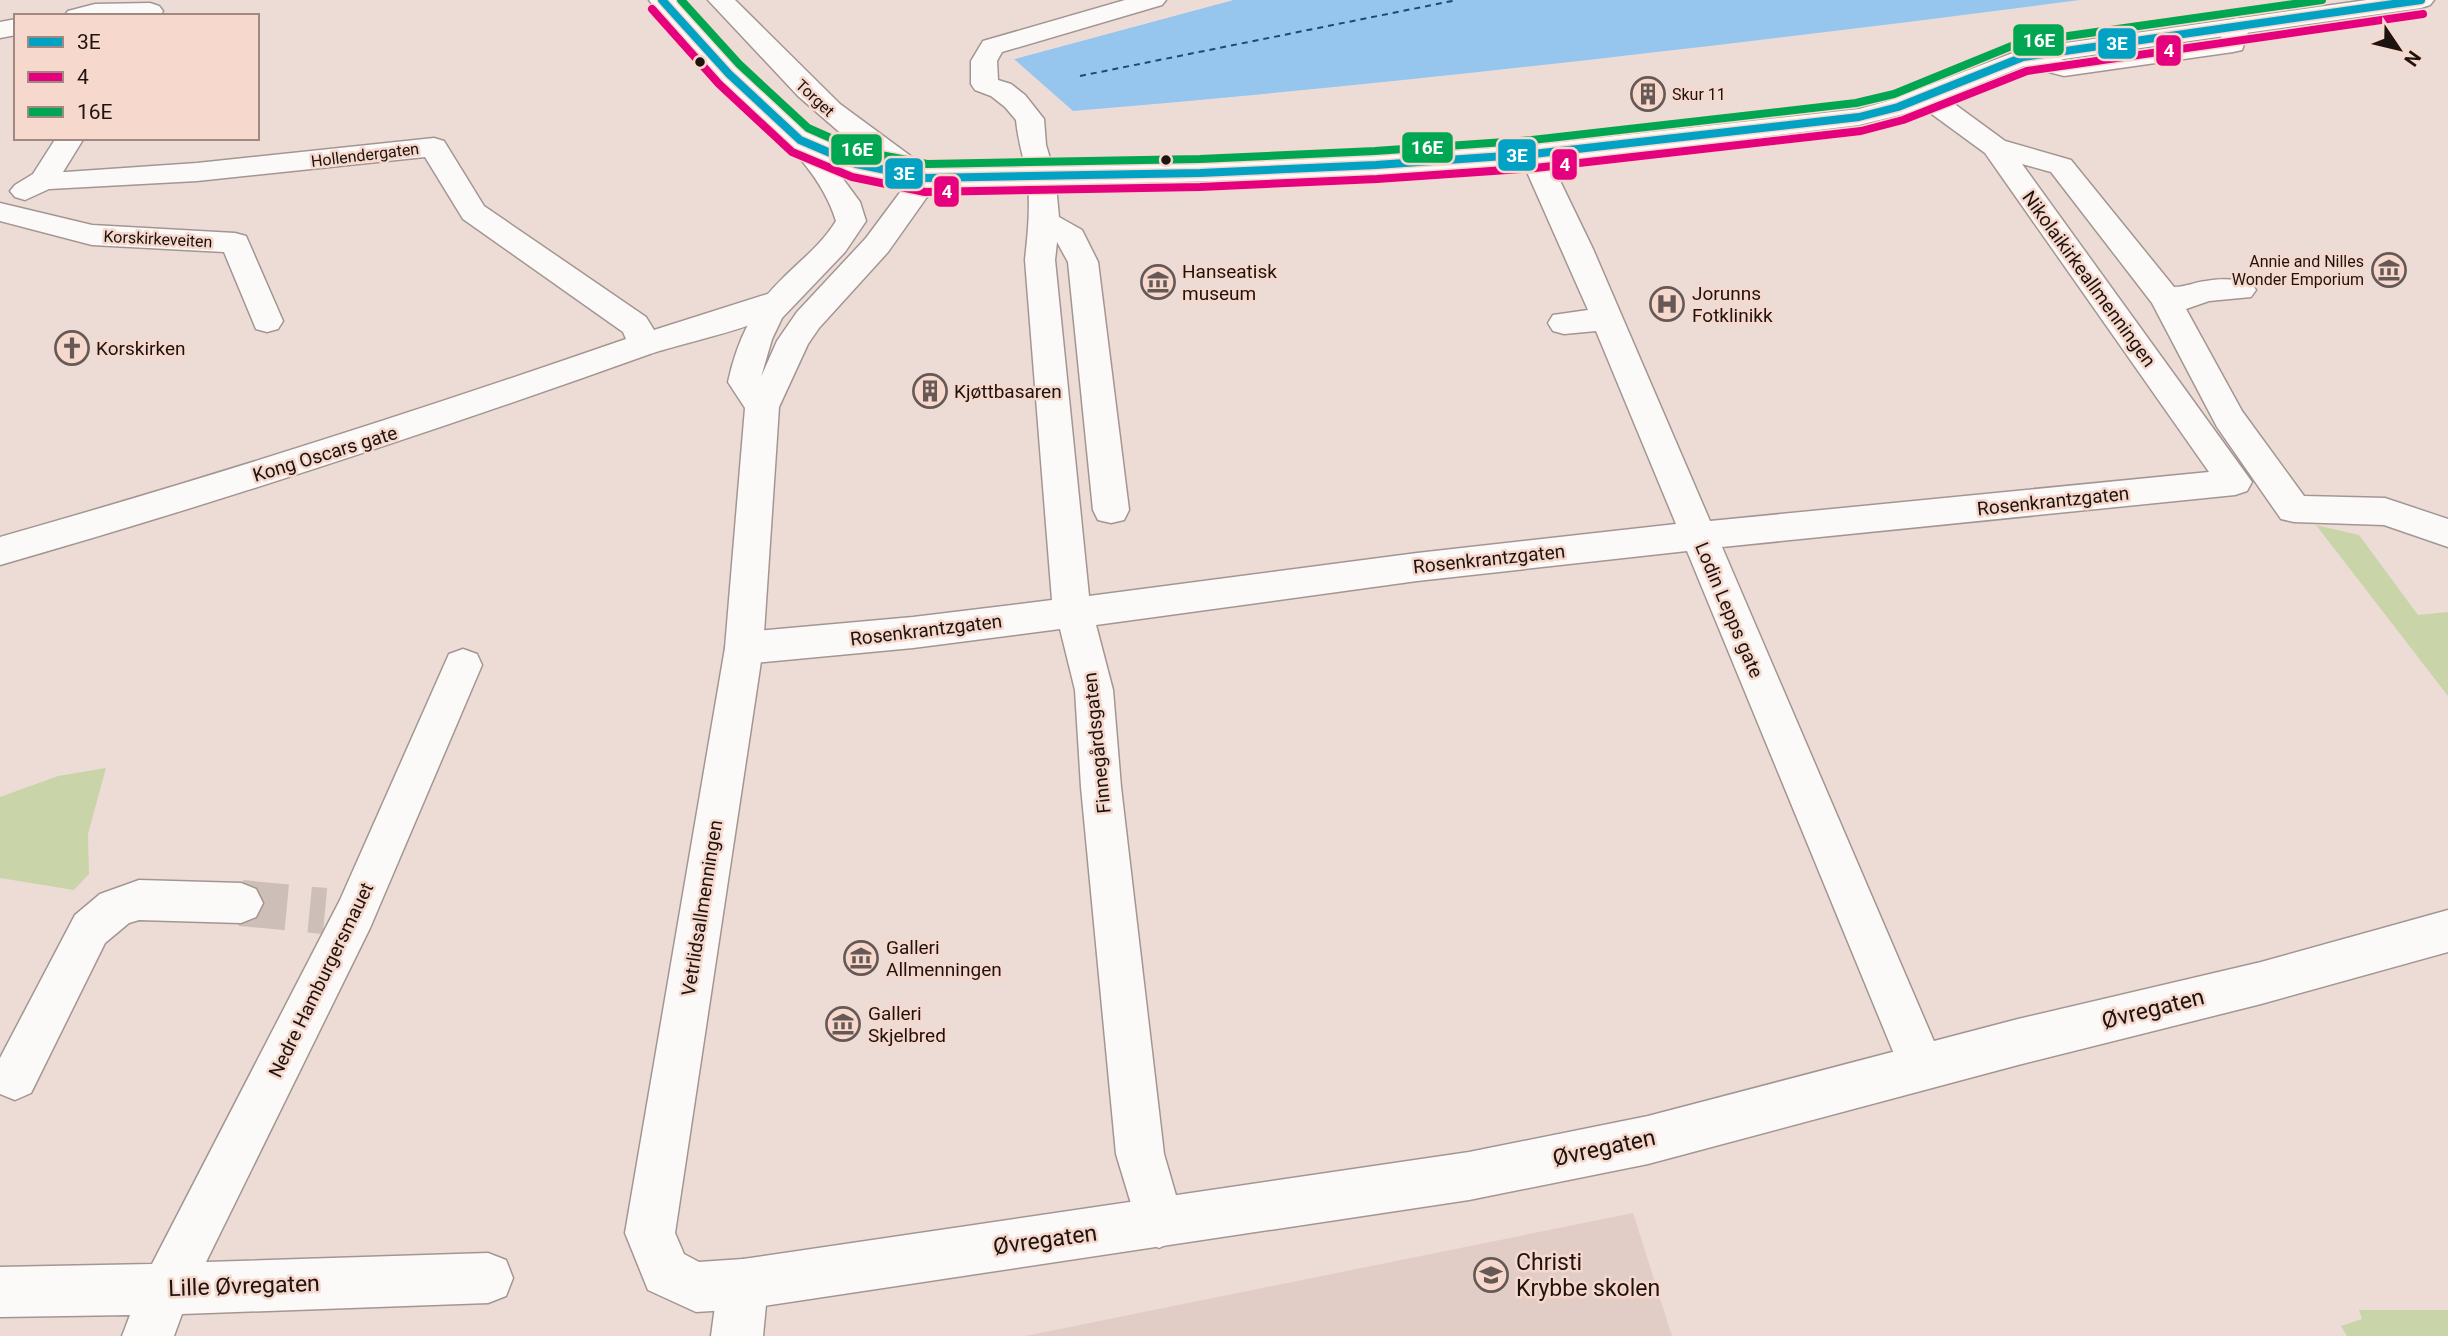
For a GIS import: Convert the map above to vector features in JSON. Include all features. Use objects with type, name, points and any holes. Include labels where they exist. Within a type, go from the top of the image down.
[{"type":"street","name":"Torget","points":[[662,0],[739,83],[800,140],[856,164],[926,178],[1227,172],[1534,154],[1859,117],[1898,107],[2023,57],[2064,68],[2233,44],[2236,26],[2421,0]]},
{"type":"street","name":"Torget","points":[[721,0],[795,80],[841,122],[872,146],[926,178]]},
{"type":"street","name":"Finnegårdsgaten","points":[[1153,0],[992,47],[984,61],[985,84],[1001,90],[1015,101],[1030,119],[1032,145],[1041,174],[1044,220],[1040,260],[1051,364],[1060,499],[1073,614],[1082,638],[1094,690],[1101,787],[1140,1154],[1159,1223]]},
{"type":"street","points":[[86,14],[151,10]]},
{"type":"street","name":"Nikolaikirkeallmenningen","points":[[1924,95],[1995,148],[2235,482]]},
{"type":"street","points":[[0,206],[44,180],[69,140]]},
{"type":"street","points":[[800,140],[845,202],[851,221],[839,243],[777,302],[758,331],[744,382],[762,407],[793,341],[808,320],[877,244],[926,178]]},
{"type":"street","name":"Hollendergaten","points":[[44,180],[66,181],[197,172],[434,147],[473,212],[635,325],[645,344]]},
{"type":"street","points":[[1995,148],[2061,166],[2165,298],[2229,418],[2294,509],[2385,512],[2448,533]]},
{"type":"street","name":"Lodin Lepps gate","points":[[1534,154],[1606,318],[1922,1067]]},
{"type":"street","name":"Korskirkeveiten","points":[[0,212],[92,235],[235,243],[267,321]]},
{"type":"street","points":[[1044,220],[1071,237],[1078,245],[1083,262],[1111,510]]},
{"type":"street","points":[[2165,298],[2187,298],[2206,290],[2240,290]]},
{"type":"street","name":"Kong Oscars gate","points":[[2,556],[418,424],[645,344],[729,320],[777,302]]},
{"type":"street","points":[[1564,323],[1606,318]]},
{"type":"street","name":"Vetrlidsallmenningen","points":[[743,1284],[696,1287],[666,1272],[650,1233],[744,648],[762,407]]},
{"type":"street","name":"Rosenkrantzgaten","points":[[744,648],[829,642],[1073,614],[1401,569],[2235,482]]},
{"type":"street","name":"Nedre Hamburgersmauet","points":[[148,1336],[166,1289],[340,913],[463,665]]},
{"type":"street","points":[[15,1077],[90,929],[115,908],[139,900],[241,903]]},
{"type":"street","name":"Øvregaten","points":[[743,1284],[1469,1176],[1647,1140],[1922,1067],[2261,983],[2448,931]]},
{"type":"street","name":"Lille Øvregaten","points":[[0,1292],[488,1278]]},
{"type":"street","points":[[737,1336],[743,1284]]},
{"type":"shaded area","name":"Christi Krybbe skolen","points":[[1633,1213],[1672,1336],[1025,1336]]},
{"type":"green space","points":[[2316,525],[2359,535],[2418,615],[2448,612],[2448,696]]},
{"type":"green space","points":[[106,768],[88,834],[89,874],[74,890],[0,878],[0,797],[58,776]]},
{"type":"green space","points":[[2359,1310],[2448,1310],[2448,1336],[2347,1336],[2341,1326],[2362,1319]]},
{"type":"water","points":[[1233,0],[2080,0],[1578,61],[1073,111],[1014,59]]},
{"type":"pier","points":[[1220,0],[1233,0],[1014,59],[1011,57]]},
{"type":"ferry route","points":[[1080,76],[1457,0]]},
{"type":"tunnel","points":[[241,903],[325,911]]},
{"type":"transit line","name":"3E","points":[[662,0],[729,74],[800,140],[856,164],[926,178],[1200,173],[1376,165],[1533,154],[1859,117],[1898,107],[2023,57],[2421,0]]},
{"type":"transit line","name":"16E","points":[[681,0],[739,64],[808,128],[860,151],[927,164],[1200,159],[1375,151],[1532,140],[1856,103],[1894,94],[2019,43],[2322,0]]},
{"type":"transit line","name":"4","points":[[652,9],[719,84],[792,152],[852,177],[925,192],[1200,187],[1377,179],[1535,168],[1861,131],[1903,120],[2027,71],[2423,14]]},
{"type":"place","name":"Skur 11","points":[[1648,94]]},
{"type":"place","name":"Annie and Nilles Wonder Emporium","points":[[2389,270]]},
{"type":"place","name":"Hanseatisk museum","points":[[1158,282]]},
{"type":"place","name":"Jorunns Fotklinikk","points":[[1667,304]]},
{"type":"place","name":"Korskirken","points":[[72,348]]},
{"type":"place","name":"Kjøttbasaren","points":[[930,391]]},
{"type":"place","name":"Galleri Allmenningen","points":[[861,958]]},
{"type":"place","name":"Galleri Skjelbred","points":[[843,1024]]},
{"type":"place","name":"Christi Krybbe skolen","points":[[1491,1275]]}]
